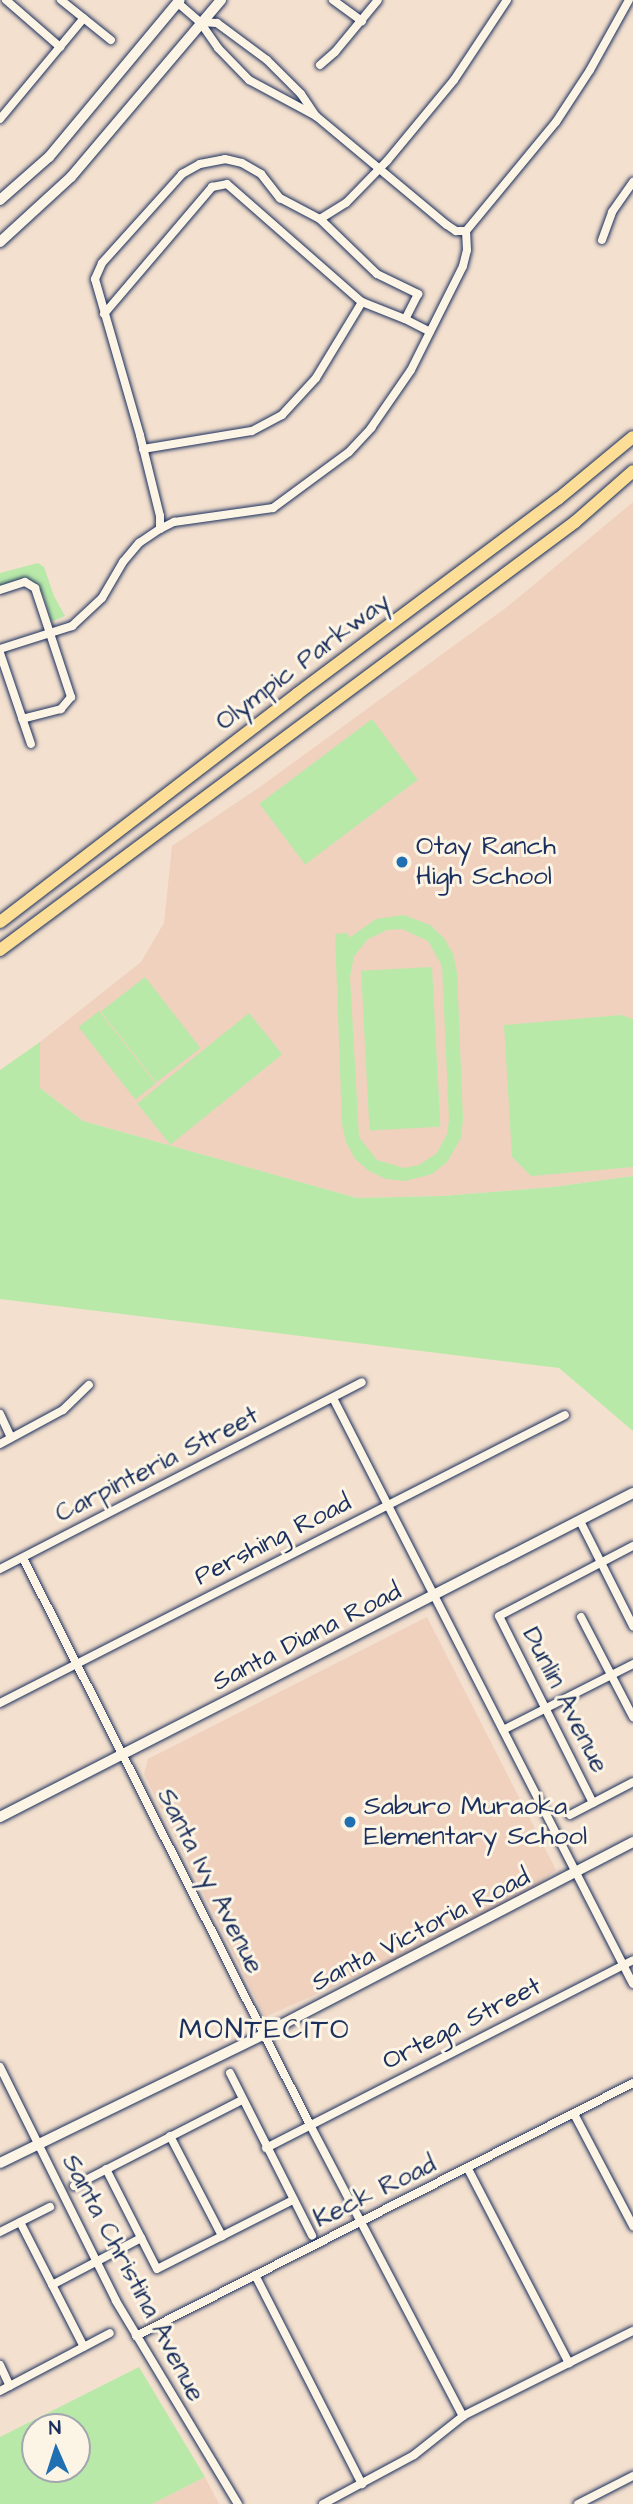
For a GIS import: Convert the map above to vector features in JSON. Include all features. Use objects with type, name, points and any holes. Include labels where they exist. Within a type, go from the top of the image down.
[{"type":"main road","points":[[0,242],[71,177],[221,0]]},
{"type":"main road","points":[[0,200],[49,157],[179,1]]},
{"type":"main road","name":"Olympic Parkway","points":[[0,922],[558,499],[633,438]]},
{"type":"main road","name":"Olympic Parkway","points":[[0,950],[575,522],[633,471]]},
{"type":"main road","points":[[191,775],[208,794]]},
{"type":"street","points":[[6,0],[60,47]]},
{"type":"street","points":[[61,0],[111,40]]},
{"type":"street","points":[[334,0],[362,21]]},
{"type":"street","points":[[320,65],[335,52],[378,0]]},
{"type":"street","points":[[320,219],[346,203],[454,79],[507,0]]},
{"type":"street","points":[[31,744],[0,651],[72,626],[102,598],[123,562],[139,543],[160,529],[174,522],[273,508],[349,452],[400,390],[463,266],[467,250],[466,232],[555,122],[594,64],[629,0]]},
{"type":"street","points":[[179,1],[200,22],[218,48],[249,79],[316,116],[447,225],[456,231],[466,232]]},
{"type":"street","points":[[0,119],[84,18]]},
{"type":"street","points":[[200,22],[216,23],[267,60],[302,94],[316,116]]},
{"type":"street","points":[[160,529],[160,516],[143,449],[95,279],[102,263],[182,174],[200,164],[225,159],[242,163],[261,174],[280,198],[320,219],[377,274],[418,294],[405,319]]},
{"type":"street","points":[[602,240],[612,212],[633,182]]},
{"type":"street","points":[[104,314],[212,187],[227,184],[362,302],[430,332]]},
{"type":"street","points":[[143,449],[252,431],[282,415],[316,377],[362,302]]},
{"type":"street","points":[[0,590],[31,583],[71,697],[61,709],[22,719]]},
{"type":"street","name":"Carpinteria Street","points":[[0,1569],[362,1382]]},
{"type":"street","points":[[0,1444],[63,1410],[89,1385]]},
{"type":"street","points":[[333,1398],[542,1811],[577,1873],[633,1984]]},
{"type":"street","points":[[0,1415],[11,1438]]},
{"type":"street","name":"Pershing Road","points":[[0,1703],[565,1415]]},
{"type":"street","name":"Santa Diana Road","points":[[0,1817],[633,1493]]},
{"type":"street","points":[[580,1521],[633,1624]]},
{"type":"street","points":[[601,1563],[633,1546]]},
{"type":"street","name":"Santa Ivy Avenue","points":[[23,1558],[310,2125],[463,2416]]},
{"type":"street","name":"Dunlin Avenue","points":[[593,1803],[499,1616],[601,1563]]},
{"type":"street","points":[[580,1617],[633,1717]]},
{"type":"street","points":[[503,1730],[633,1664]]},
{"type":"street","points":[[570,1815],[633,1782]]},
{"type":"street","name":"Santa Victoria Road","points":[[0,2163],[264,2034],[633,1842]]},
{"type":"street","name":"Ortega Street","points":[[266,2148],[633,1960]]},
{"type":"street","name":"Santa Christina Avenue","points":[[0,2067],[95,2261],[136,2336],[237,2504]]},
{"type":"street","points":[[230,2073],[312,2235]]},
{"type":"street","name":"Keck Road","points":[[136,2336],[633,2083]]},
{"type":"street","points":[[74,2186],[242,2100]]},
{"type":"street","points":[[574,2114],[629,2206],[633,2226]]},
{"type":"street","points":[[170,2136],[222,2235]]},
{"type":"street","points":[[106,2169],[157,2269],[293,2200]]},
{"type":"street","points":[[468,2169],[569,2363]]},
{"type":"street","points":[[0,2232],[50,2207]]},
{"type":"street","points":[[20,2222],[83,2347]]},
{"type":"street","points":[[52,2285],[141,2238]]},
{"type":"street","points":[[256,2275],[362,2484]]},
{"type":"street","points":[[323,2504],[415,2455],[463,2416],[633,2331]]},
{"type":"street","points":[[0,2391],[110,2333]]},
{"type":"street","points":[[0,2365],[10,2386]]},
{"type":"street","points":[[578,2504],[633,2476]]},
{"type":"shaded area","name":"Otay Ranch High School","points":[[633,502],[633,1176],[553,1187],[442,1196],[357,1198],[83,1121],[40,1088],[40,1042],[141,962],[164,923],[172,846],[264,784],[507,607]]},
{"type":"shaded area","name":"Saburo Muraoka Elementary School","points":[[427,1617],[556,1870],[506,1910],[265,2017],[144,1774],[148,1759]]},
{"type":"shaded area","points":[[205,2477],[219,2504],[152,2504]]},
{"type":"green space","points":[[38,563],[44,567],[54,596],[65,616],[51,622],[45,598],[35,582],[27,581],[0,589],[0,573]]},
{"type":"green space","points":[[372,719],[418,780],[305,865],[259,804]]},
{"type":"green space","points":[[404,915],[430,925],[444,938],[453,954],[457,973],[463,1119],[461,1138],[447,1162],[432,1174],[405,1181],[386,1179],[369,1171],[355,1159],[346,1142],[342,1124],[335,934],[348,933],[349,938],[376,919]],"holes":[[[402,929],[428,941],[442,966],[449,1120],[447,1134],[437,1153],[419,1165],[404,1168],[377,1160],[359,1137],[350,977],[354,956],[368,939],[387,930]]]},
{"type":"green space","points":[[432,967],[440,1127],[369,1130],[361,971]]},
{"type":"green space","points":[[145,977],[200,1048],[156,1082],[101,1011]]},
{"type":"green space","points":[[99,1011],[156,1083],[135,1100],[79,1027]]},
{"type":"green space","points":[[249,1013],[282,1054],[170,1145],[137,1104]]},
{"type":"green space","points":[[621,1015],[633,1019],[633,1167],[531,1176],[512,1157],[504,1025]]},
{"type":"green space","points":[[40,1042],[40,1088],[83,1121],[357,1198],[442,1196],[553,1187],[633,1176],[633,1431],[559,1368],[0,1299],[0,1070]]},
{"type":"green space","points":[[139,2367],[205,2477],[152,2504],[0,2504],[0,2437],[21,2426],[21,2483],[91,2483],[91,2413],[48,2413]]},
{"type":"place","name":"Otay Ranch High School","points":[[402,862]]},
{"type":"place","name":"Saburo Muraoka Elementary School","points":[[350,1822]]},
{"type":"district","name":"MONTECITO","points":[[265,2030]]}]
